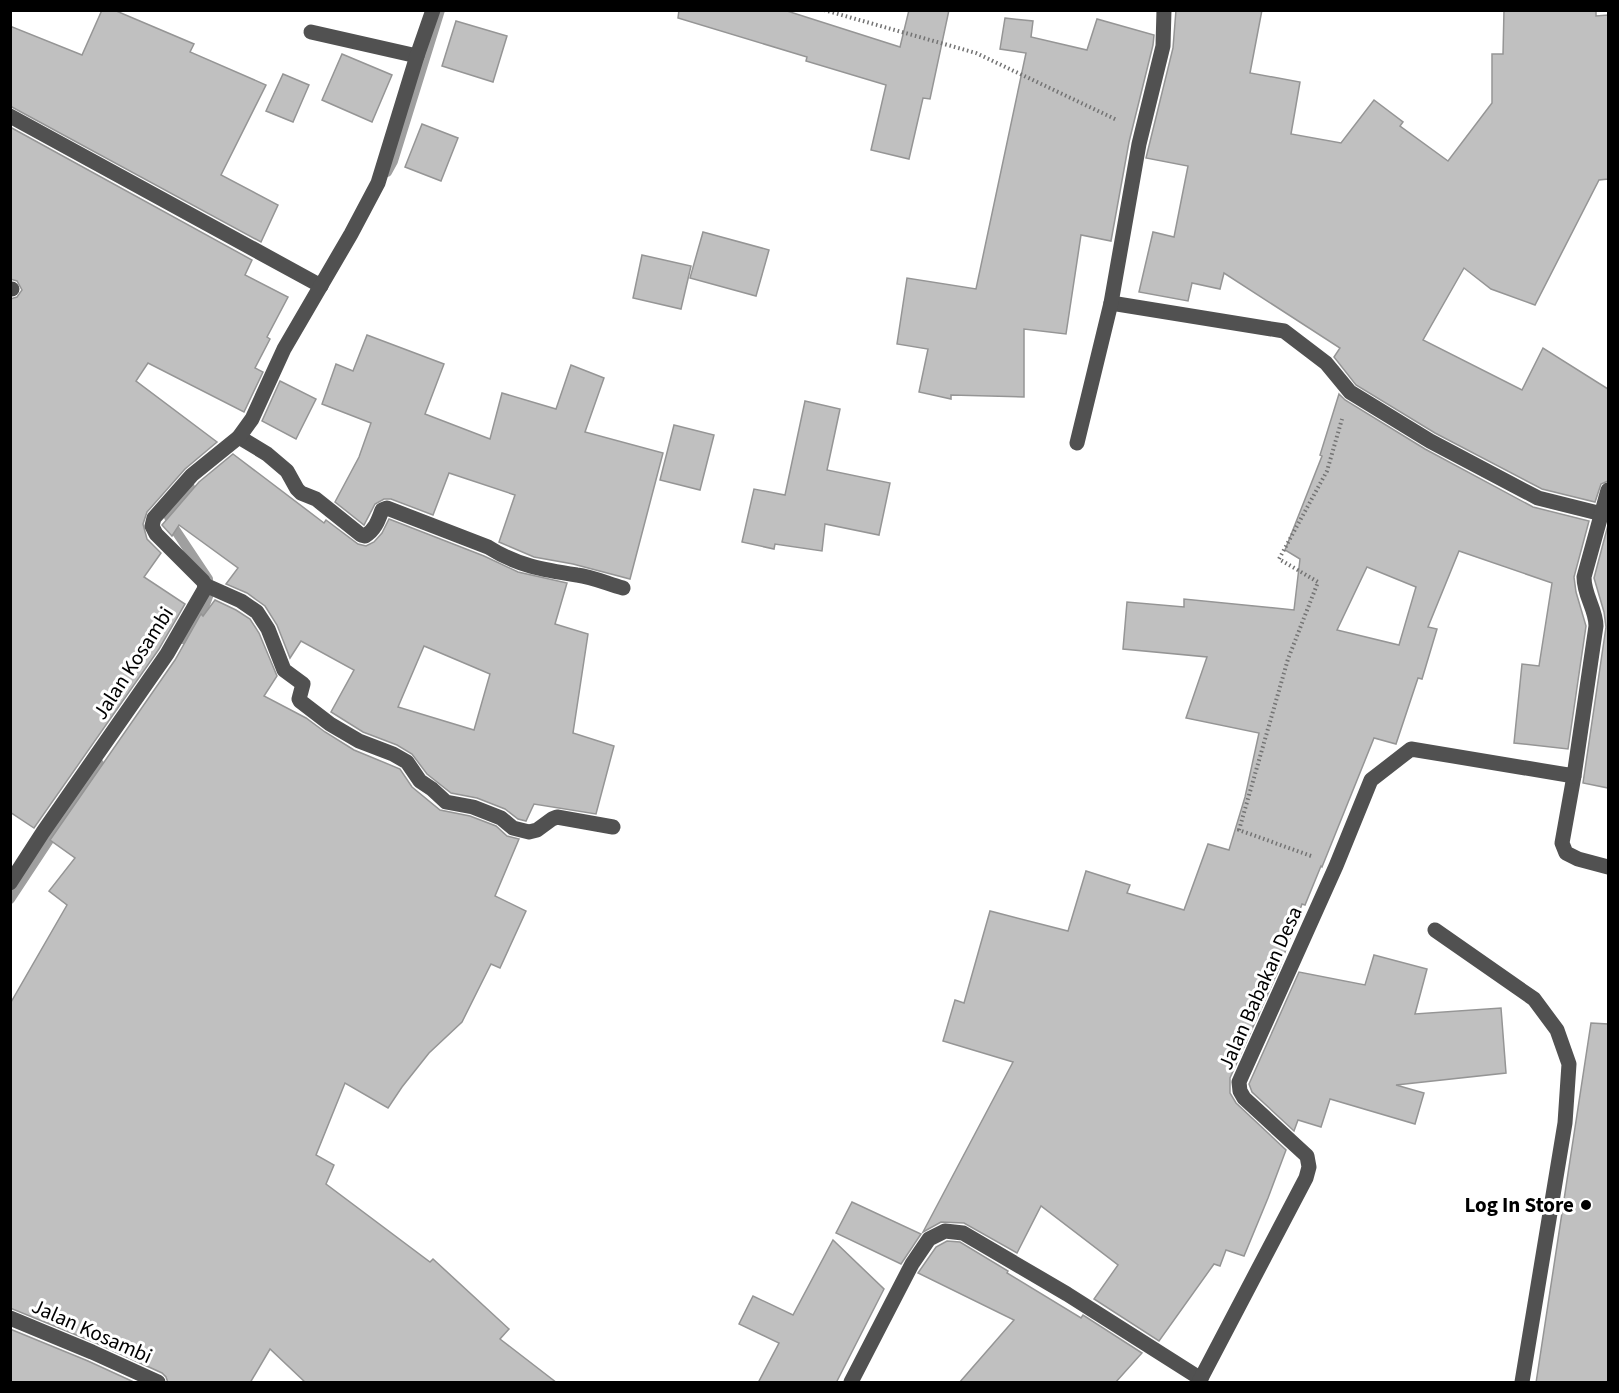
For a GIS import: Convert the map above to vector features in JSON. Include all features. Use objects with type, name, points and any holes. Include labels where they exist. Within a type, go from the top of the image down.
[{"type":"street","points":[[433,10],[378,183],[284,349],[252,419],[239,437],[192,475],[153,518],[152,526],[156,534],[203,580],[205,585],[241,601],[257,612],[268,629],[284,669],[303,684],[300,701],[330,724],[359,741],[407,762],[420,781],[446,802],[473,807],[501,818],[513,828],[520,830],[537,830],[557,817],[613,827]]},
{"type":"street","points":[[1077,443],[1111,303],[1142,131],[1163,46],[1164,10]]},
{"type":"street","points":[[311,32],[417,56]]},
{"type":"street","points":[[10,116],[321,286]]},
{"type":"street","points":[[1111,303],[1284,331],[1326,363],[1350,392],[1430,441],[1538,498],[1602,514]]},
{"type":"street","points":[[239,437],[267,454],[287,471],[301,493],[316,500],[361,535],[365,536],[376,526],[382,510],[387,508],[488,547],[529,567],[579,575],[623,588]]},
{"type":"street","points":[[1608,490],[1584,578],[1584,590],[1596,618],[1596,626],[1562,843],[1566,853],[1578,859],[1608,867]]},
{"type":"street","name":"Jalan Kosambi","points":[[10,883],[167,654],[205,585]]},
{"type":"street","name":"Jalan Babakan Desa","points":[[1200,1381],[1299,1192],[1309,1167],[1307,1156],[1244,1098],[1239,1082],[1336,866],[1371,780],[1411,749],[1574,776]]},
{"type":"street","points":[[1435,930],[1534,999],[1557,1030],[1569,1064],[1565,1123],[1522,1383]]},
{"type":"street","points":[[851,1383],[912,1264],[929,1239],[945,1231],[963,1233],[1067,1294],[1200,1381]]},
{"type":"street","name":"Jalan Kosambi","points":[[10,1318],[92,1352],[158,1383]]},
{"type":"path","points":[[824,10],[976,53],[1142,131]]},
{"type":"path","points":[[1336,866],[1239,830],[1288,658],[1318,582],[1279,559],[1327,471],[1350,392]]},
{"type":"building","points":[[102,10],[114,10],[194,44],[190,52],[266,85],[221,175],[278,205],[261,242],[10,106],[10,26],[82,55]]},
{"type":"building","points":[[679,10],[784,10],[900,47],[909,10],[949,10],[930,99],[923,98],[909,159],[871,150],[886,85],[806,61],[807,57],[678,18]]},
{"type":"building","points":[[1176,10],[1262,10],[1250,73],[1300,82],[1291,134],[1341,143],[1374,100],[1403,122],[1400,126],[1448,161],[1492,103],[1492,54],[1503,54],[1504,10],[1596,10],[1596,16],[1608,15],[1608,179],[1599,180],[1535,305],[1491,289],[1464,268],[1423,340],[1522,390],[1543,348],[1608,389],[1608,481],[1601,484],[1595,502],[1542,489],[1435,433],[1356,385],[1334,357],[1340,348],[1224,273],[1220,289],[1192,283],[1188,301],[1139,292],[1153,232],[1174,237],[1188,166],[1146,158],[1173,48]]},
{"type":"building","points":[[1005,18],[1033,21],[1031,37],[1087,50],[1097,19],[1154,35],[1153,45],[1129,142],[1111,241],[1081,235],[1066,334],[1024,329],[1024,397],[951,395],[951,399],[919,392],[928,349],[897,344],[907,278],[976,289],[1026,53],[1000,49]]},
{"type":"building","points":[[456,21],[507,36],[493,82],[442,66]]},
{"type":"building","points":[[342,54],[392,75],[372,122],[322,100]]},
{"type":"building","points":[[283,74],[309,85],[293,122],[266,111]]},
{"type":"building","points":[[422,124],[458,138],[441,181],[405,167]]},
{"type":"building","points":[[10,127],[252,260],[245,275],[288,297],[267,337],[270,339],[255,368],[263,372],[244,412],[148,363],[136,381],[217,442],[185,469],[147,512],[143,524],[147,539],[161,553],[144,577],[185,604],[159,649],[34,828],[10,812],[10,299],[17,297],[22,290],[17,281],[10,279]]},
{"type":"building","points":[[703,232],[769,250],[756,296],[690,278]]},
{"type":"building","points":[[642,255],[691,266],[681,309],[633,298]]},
{"type":"building","points":[[367,335],[444,364],[425,414],[490,439],[502,393],[556,409],[571,365],[604,378],[585,432],[663,453],[630,579],[573,564],[534,557],[499,542],[515,495],[449,473],[433,515],[391,499],[384,499],[375,504],[364,525],[335,502],[359,457],[371,423],[322,404],[336,364],[353,371]]},
{"type":"building","points":[[280,381],[316,399],[296,439],[262,421]]},
{"type":"building","points":[[1339,394],[1345,400],[1425,449],[1533,507],[1589,521],[1574,577],[1586,626],[1568,749],[1514,743],[1522,664],[1539,666],[1552,583],[1459,551],[1428,627],[1437,629],[1422,679],[1418,678],[1396,744],[1374,738],[1322,867],[1305,905],[1302,904],[1279,969],[1230,1078],[1230,1093],[1236,1103],[1286,1150],[1268,1198],[1244,1256],[1226,1250],[1220,1266],[1214,1264],[1159,1341],[1094,1299],[1118,1265],[1041,1206],[1017,1253],[964,1223],[941,1222],[923,1232],[1013,1062],[943,1041],[955,1000],[964,1003],[990,911],[1068,931],[1086,871],[1130,885],[1127,893],[1184,910],[1208,844],[1229,850],[1245,797],[1259,733],[1186,718],[1207,657],[1123,649],[1127,602],[1184,607],[1184,599],[1294,610],[1300,559],[1285,550],[1322,456],[1320,455]],"holes":[[[1367,567],[1416,587],[1399,645],[1337,630]]]},
{"type":"building","points":[[805,401],[840,409],[827,470],[890,483],[879,535],[825,524],[822,551],[775,544],[774,549],[742,542],[754,489],[785,495]]},
{"type":"building","points":[[674,425],[714,435],[700,490],[660,480]]},
{"type":"building","points":[[233,454],[324,523],[326,520],[358,544],[366,546],[374,542],[389,519],[484,556],[518,572],[567,583],[555,624],[588,634],[573,733],[614,746],[596,814],[534,804],[526,821],[518,819],[505,809],[477,798],[451,793],[427,774],[412,754],[397,745],[363,732],[331,712],[354,670],[301,641],[290,658],[277,625],[265,606],[247,593],[226,584],[238,568],[179,525],[172,536],[162,525],[199,482]],"holes":[[[424,646],[490,674],[474,730],[398,707]]]},
{"type":"building","points":[[1608,525],[1608,788],[1583,783],[1606,627],[1594,578]]},
{"type":"building","points":[[215,600],[250,619],[259,633],[277,676],[264,696],[306,718],[354,750],[400,769],[412,787],[440,810],[470,816],[496,826],[507,836],[519,839],[495,896],[526,911],[500,968],[491,964],[462,1022],[429,1053],[388,1108],[345,1083],[316,1155],[334,1165],[326,1184],[430,1262],[433,1259],[509,1329],[500,1339],[557,1383],[306,1383],[270,1349],[250,1383],[168,1383],[162,1373],[10,1308],[10,1004],[67,905],[49,891],[75,858],[50,840],[175,660],[201,614],[203,616]]},
{"type":"building","points":[[1374,955],[1427,969],[1415,1014],[1501,1008],[1506,1073],[1396,1085],[1424,1093],[1415,1124],[1330,1099],[1321,1127],[1298,1120],[1294,1131],[1252,1092],[1249,1084],[1299,972],[1365,985]]},
{"type":"building","name":"Log In Store","points":[[1591,1023],[1608,1024],[1608,1383],[1536,1383]]},
{"type":"building","points":[[852,1202],[921,1234],[901,1264],[836,1233]]},
{"type":"building","points":[[833,1240],[884,1289],[836,1383],[758,1383],[779,1343],[739,1324],[753,1296],[793,1315]]},
{"type":"building","points":[[947,1241],[960,1242],[1008,1271],[1007,1273],[1081,1318],[1083,1315],[1142,1353],[1115,1383],[959,1383],[1014,1320],[918,1273],[936,1247]]},
{"type":"building","points":[[10,1329],[88,1361],[136,1383],[10,1383]]},
{"type":"waterway","points":[[387,172],[393,161],[440,10]]},
{"type":"waterway","points":[[190,487],[169,517],[208,579]]},
{"type":"waterway","points":[[183,639],[203,610],[210,591]]},
{"type":"waterway","points":[[10,899],[99,764]]},
{"type":"place","name":"Log In Store","points":[[1586,1205]]}]
